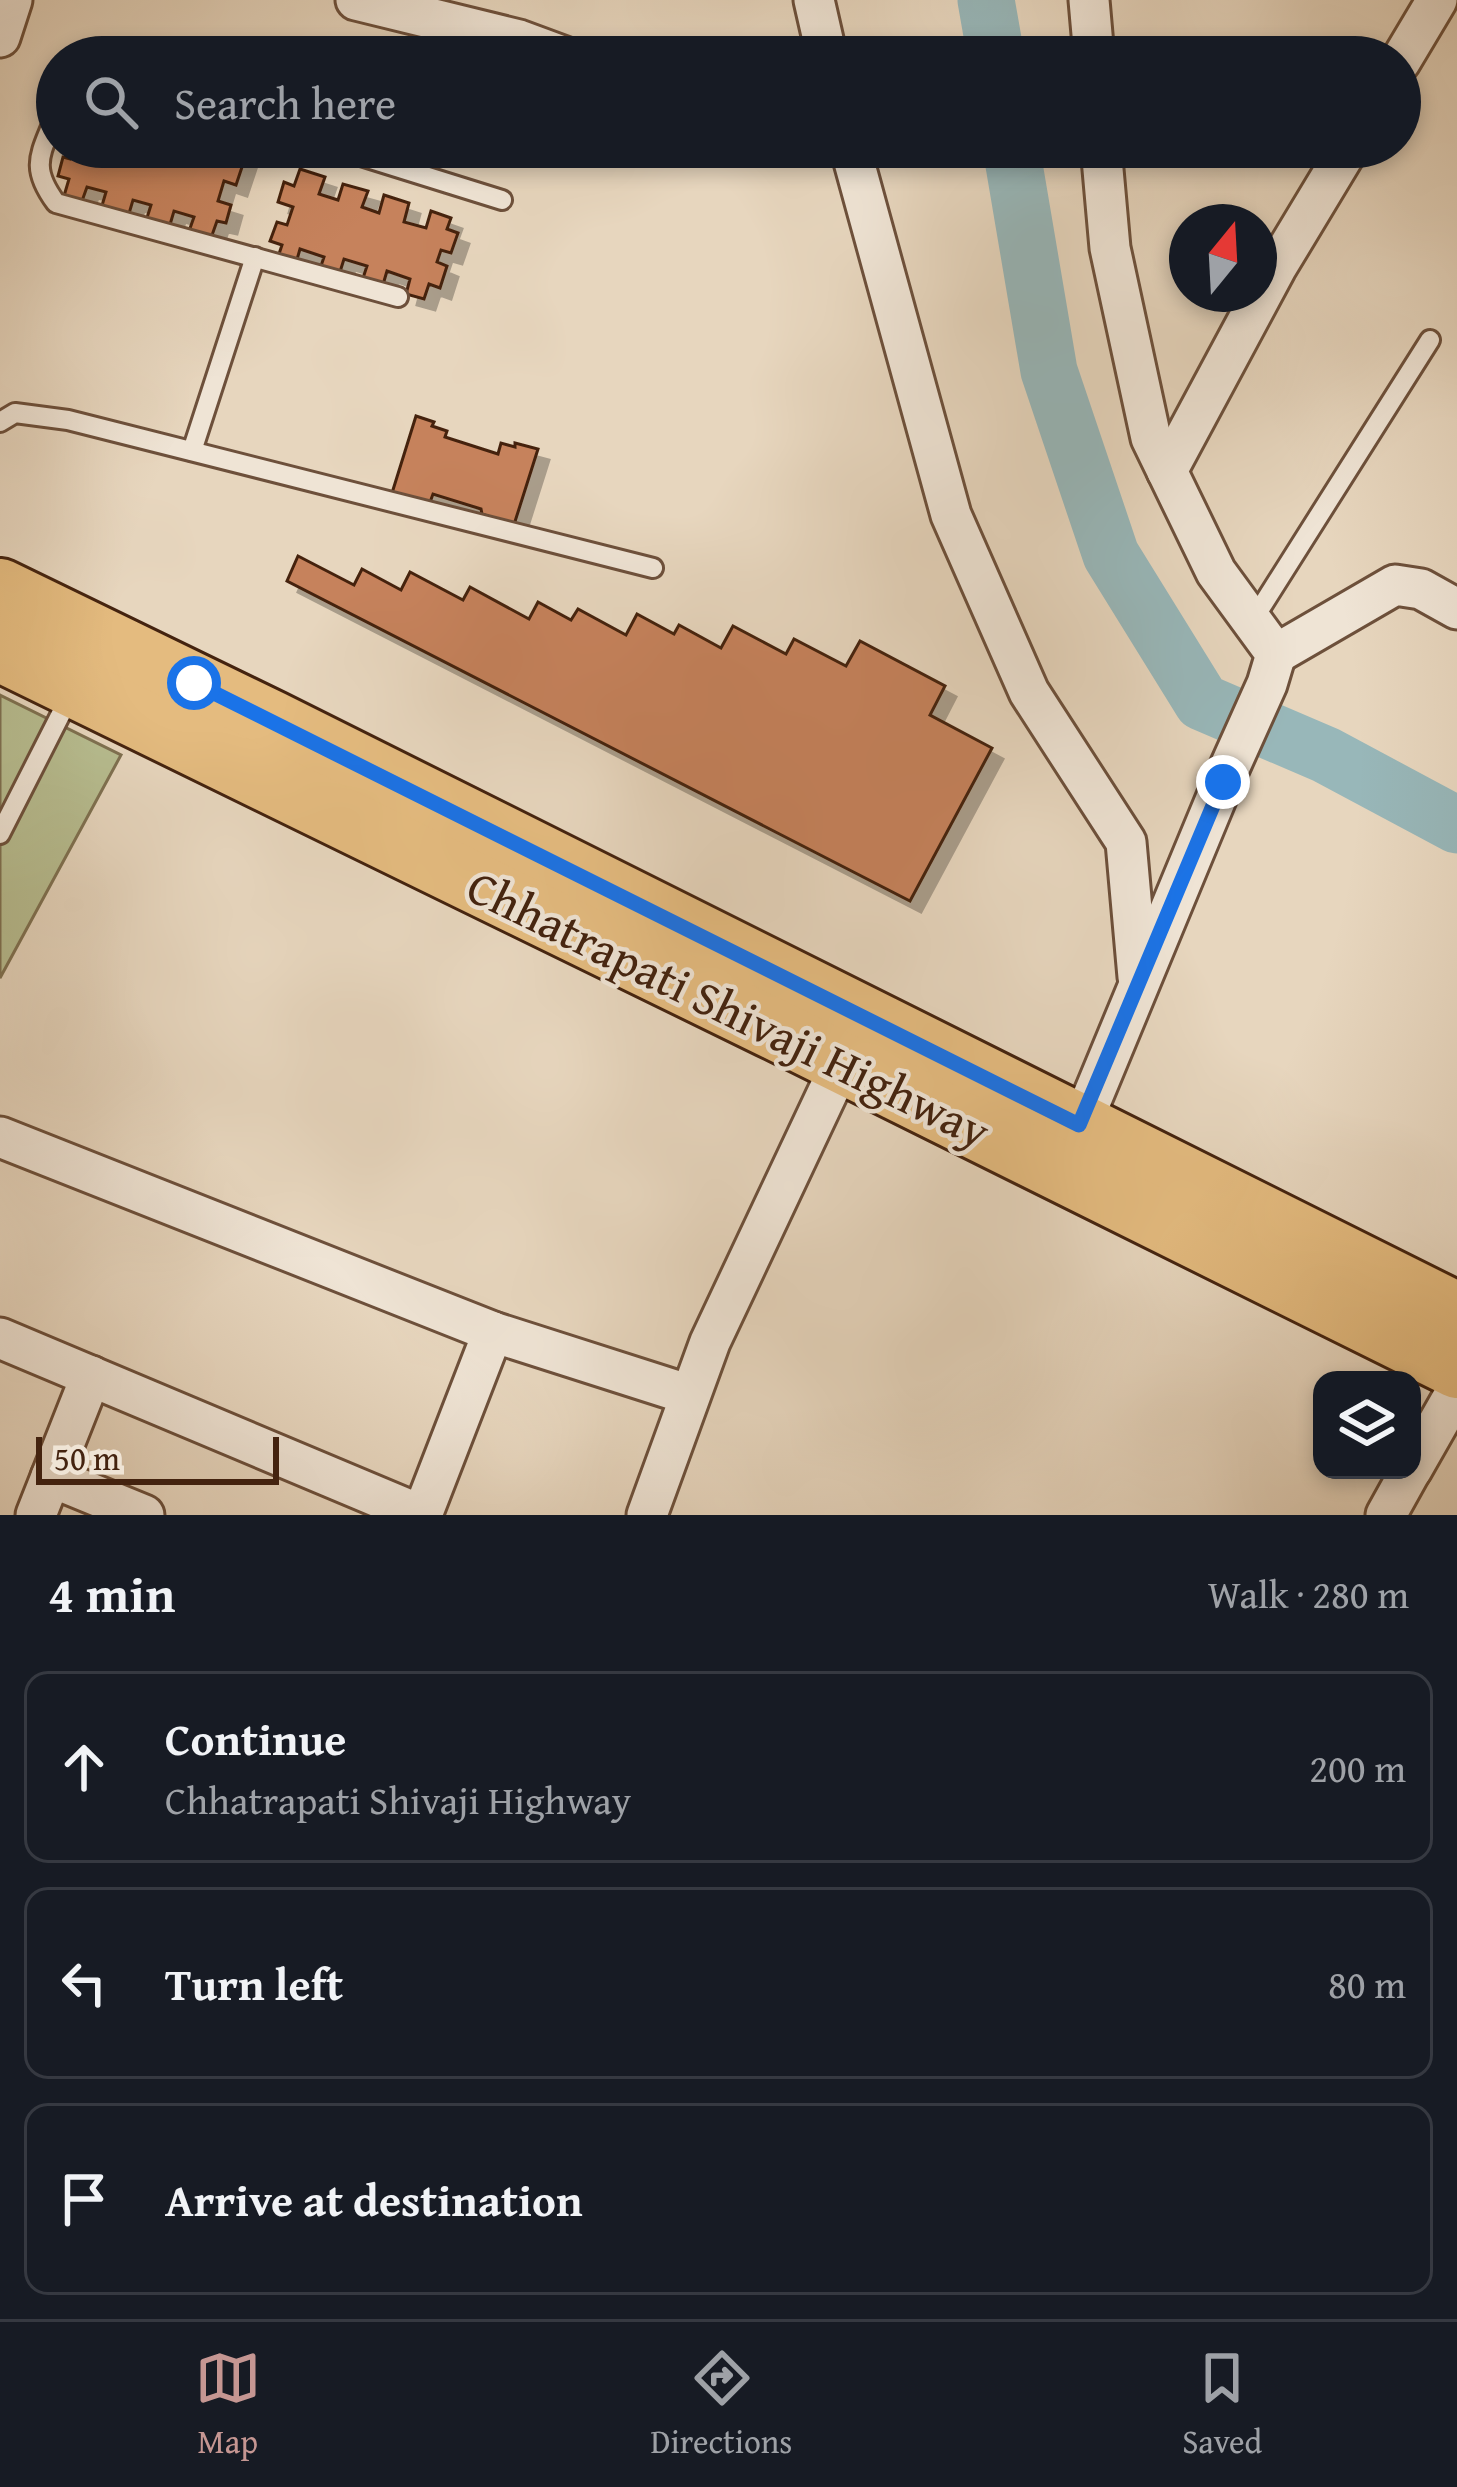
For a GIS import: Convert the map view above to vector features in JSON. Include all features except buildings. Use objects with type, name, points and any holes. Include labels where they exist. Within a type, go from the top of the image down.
[{"type":"main road","name":"Chhatrapati Shivaji Highway","points":[[0,590],[272,721],[1071,1149],[1457,1368]]},
{"type":"main road","name":"Chhatrapati Shivaji Highway","points":[[0,651],[842,1062],[1071,1149],[1457,1313]]},
{"type":"street","points":[[0,37],[12,0]]},
{"type":"street","points":[[356,0],[503,36]]},
{"type":"street","points":[[814,0],[822,36]]},
{"type":"street","points":[[1089,0],[1092,36]]},
{"type":"street","points":[[1416,36],[1437,0]]},
{"type":"street","points":[[845,168],[951,515],[1029,692],[1126,842],[1139,985]]},
{"type":"street","points":[[1103,168],[1110,248],[1151,437],[1216,572],[1252,621],[1272,669]]},
{"type":"street","points":[[1167,472],[1276,268],[1336,168]]},
{"type":"street","points":[[1071,1149],[1272,669],[1395,585],[1421,589],[1457,609]]},
{"type":"street","points":[[647,1515],[710,1342],[842,1062]]},
{"type":"street","points":[[0,1137],[493,1332],[690,1395]]},
{"type":"street","points":[[0,1337],[421,1515],[493,1332]]},
{"type":"street","points":[[36,1515],[91,1376]]},
{"type":"street","points":[[1421,1454],[1457,1390]]},
{"type":"street","points":[[51,1477],[144,1515]]},
{"type":"street","points":[[1386,1515],[1407,1479]]},
{"type":"lane","points":[[39,168],[56,203],[398,296]]},
{"type":"lane","points":[[399,168],[502,200]]},
{"type":"lane","points":[[192,451],[255,256]]},
{"type":"lane","points":[[1252,621],[1430,340]]},
{"type":"lane","points":[[0,422],[16,412],[68,419],[653,568]]},
{"type":"lane","points":[[0,834],[74,687]]},
{"type":"green space","points":[[0,695],[121,755],[0,978]]},
{"type":"waterway","points":[[986,0],[992,36]]},
{"type":"waterway","points":[[1015,168],[1049,371],[1111,555],[1202,702],[1326,755],[1457,825]]},
{"type":"route","points":[[194,683],[1079,1125],[1223,782]]}]
